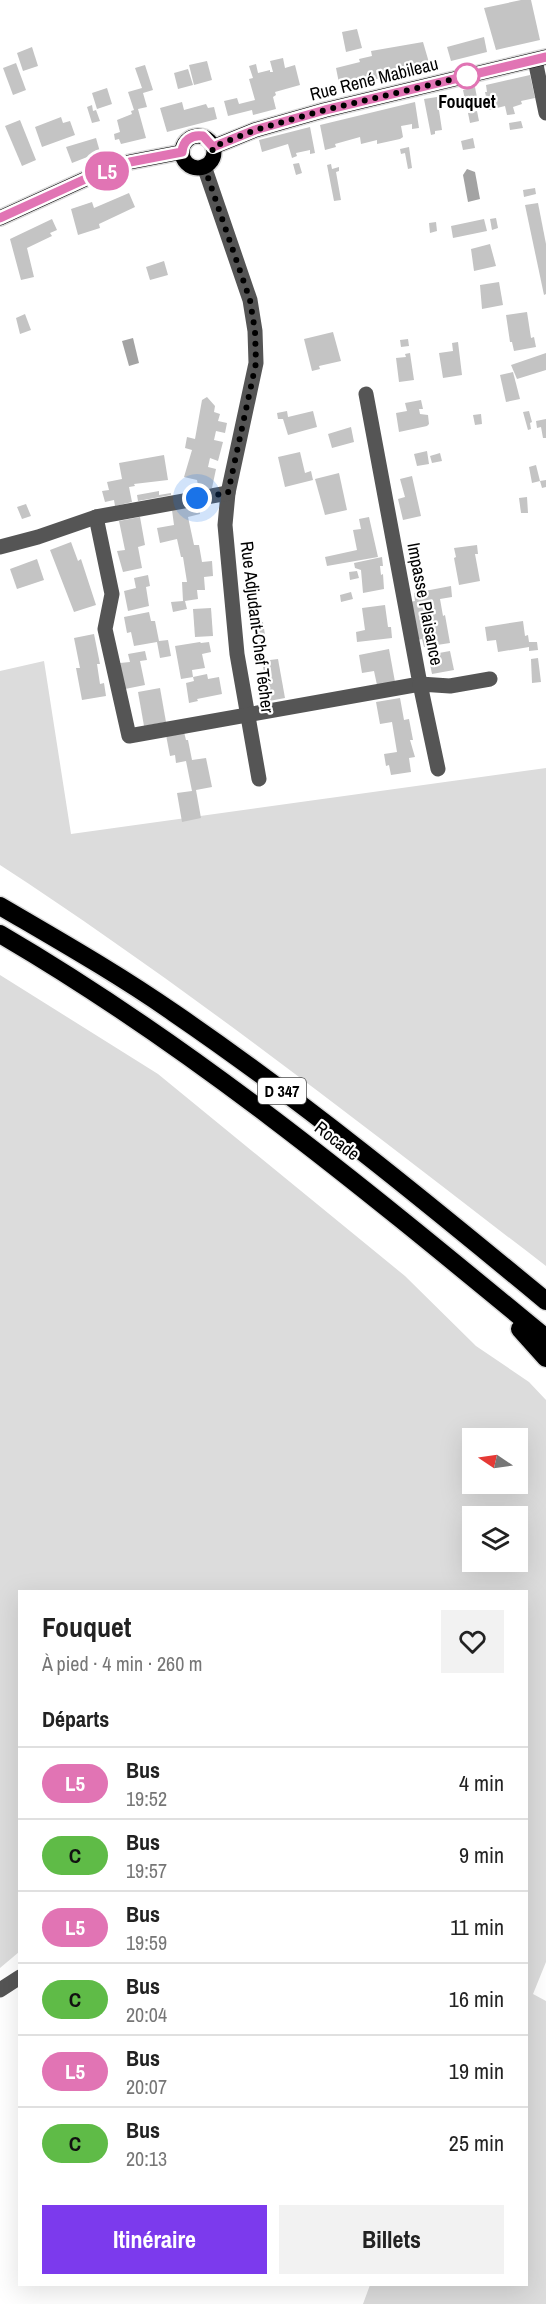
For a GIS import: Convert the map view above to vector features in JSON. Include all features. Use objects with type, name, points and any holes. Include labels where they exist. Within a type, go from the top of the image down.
[{"type":"highway","name":"D 347","points":[[0,906],[53,936],[172,1012],[251,1068],[370,1158],[546,1301]]},
{"type":"highway","name":"Rocade","points":[[0,934],[82,984],[198,1062],[309,1146],[546,1338]]},
{"type":"highway","points":[[482,1285],[546,1358]]},
{"type":"main road","name":"Rue René Mabileau","points":[[213,147],[255,130],[325,110],[540,59]]},
{"type":"main road","points":[[198,135],[207,139],[213,147],[211,160],[204,166],[199,168],[185,162],[182,152],[188,139],[198,135]]},
{"type":"main road","points":[[0,218],[121,166],[182,152]]},
{"type":"street","points":[[540,59],[546,113]]},
{"type":"street","name":"Rue Adjudant-Chef Técher","points":[[204,166],[250,300],[255,331],[256,363],[228,493],[225,525],[237,654],[259,778]]},
{"type":"street","name":"Impasse Plaisance","points":[[96,517],[112,594],[105,629],[129,736],[420,684],[366,394]]},
{"type":"street","points":[[0,547],[96,517],[228,493]]},
{"type":"street","points":[[438,769],[420,684],[450,686],[490,679]]},
{"type":"street","points":[[0,1990],[18,1978]]},
{"type":"shaded area","points":[[467,169],[475,172],[480,199],[468,202],[463,175]]},
{"type":"shaded area","points":[[133,338],[139,363],[129,366],[122,341]]},
{"type":"shaded area","points":[[44,661],[71,834],[546,768],[546,1266],[209,1010],[0,865],[0,671]]},
{"type":"shaded area","points":[[0,975],[158,1074],[405,1276],[476,1346],[529,1382],[546,1400],[546,1962],[533,1994],[546,2001],[546,2304],[363,2304],[370,2286],[528,2286],[528,1590],[18,1590],[18,1953],[0,1968]]},
{"type":"building","points":[[531,0],[540,40],[496,50],[484,8]]},
{"type":"building","points":[[357,29],[362,48],[346,52],[342,32]]},
{"type":"building","points":[[484,37],[487,52],[451,61],[447,47]]},
{"type":"building","points":[[423,42],[430,66],[340,88],[336,68],[360,62],[359,59],[372,56],[371,51]]},
{"type":"building","points":[[32,47],[38,66],[23,71],[17,53]]},
{"type":"building","points":[[283,58],[285,68],[295,65],[300,85],[275,92],[276,95],[273,97],[276,109],[253,115],[252,110],[228,116],[224,101],[237,98],[239,104],[255,100],[249,79],[253,78],[249,66],[256,64],[258,73],[270,70],[273,72],[270,61]]},
{"type":"building","points":[[207,61],[212,80],[194,85],[189,65]]},
{"type":"building","points":[[16,63],[26,90],[13,95],[3,68]]},
{"type":"building","points":[[145,65],[153,90],[143,93],[147,107],[138,109],[146,138],[121,144],[119,139],[115,140],[114,134],[120,132],[117,120],[132,114],[131,111],[134,110],[128,92],[142,88],[135,68]]},
{"type":"building","points":[[188,69],[193,85],[178,89],[174,73]]},
{"type":"building","points":[[530,75],[535,98],[521,101],[522,104],[513,107],[515,114],[507,115],[505,106],[489,110],[485,92],[487,92],[486,85]]},
{"type":"building","points":[[475,87],[478,103],[466,105],[463,90]]},
{"type":"building","points":[[107,88],[112,104],[97,109],[92,93]]},
{"type":"building","points":[[437,97],[442,130],[435,131],[435,134],[431,135],[424,99]]},
{"type":"building","points":[[182,102],[184,110],[206,104],[208,108],[214,107],[217,119],[167,132],[160,108]]},
{"type":"building","points":[[415,102],[419,128],[412,129],[412,124],[401,126],[403,137],[400,139],[377,144],[377,140],[361,144],[360,137],[335,144],[336,147],[325,150],[320,125]]},
{"type":"building","points":[[92,105],[100,121],[92,123],[87,107]]},
{"type":"building","points":[[477,111],[479,121],[470,123],[468,113]]},
{"type":"building","points":[[61,117],[63,123],[70,121],[75,135],[42,147],[35,127]]},
{"type":"building","points":[[20,120],[36,160],[22,166],[5,126]]},
{"type":"building","points":[[521,121],[523,128],[510,130],[509,123]]},
{"type":"building","points":[[310,127],[315,153],[310,154],[310,150],[296,153],[297,156],[292,158],[288,144],[262,152],[259,140]]},
{"type":"building","points":[[96,138],[100,152],[72,163],[66,147]]},
{"type":"building","points":[[473,138],[475,148],[463,150],[461,141]]},
{"type":"building","points":[[409,147],[412,168],[408,169],[405,153],[401,154],[400,149]]},
{"type":"building","points":[[299,163],[302,173],[296,175],[293,164]]},
{"type":"building","points":[[331,164],[332,169],[339,167],[339,171],[336,172],[341,200],[334,201],[327,165]]},
{"type":"building","points":[[535,188],[536,194],[524,197],[523,190]]},
{"type":"building","points":[[129,193],[135,207],[99,224],[100,228],[78,235],[71,209],[92,202],[94,208]]},
{"type":"building","points":[[538,203],[546,244],[546,294],[544,295],[525,205]]},
{"type":"building","points":[[496,218],[498,228],[492,230],[490,219]]},
{"type":"building","points":[[52,219],[57,230],[50,233],[52,236],[27,248],[34,277],[21,280],[10,239]]},
{"type":"building","points":[[484,219],[487,231],[453,238],[451,226]]},
{"type":"building","points":[[436,222],[437,231],[430,233],[429,223]]},
{"type":"building","points":[[490,244],[496,266],[474,271],[471,249]]},
{"type":"building","points":[[164,261],[168,275],[150,280],[146,267]]},
{"type":"building","points":[[499,282],[503,305],[482,309],[480,285]]},
{"type":"building","points":[[527,312],[531,338],[534,337],[536,347],[514,351],[512,342],[510,342],[506,315]]},
{"type":"building","points":[[25,314],[31,330],[20,334],[16,318]]},
{"type":"building","points":[[333,332],[341,361],[319,366],[320,369],[312,371],[304,339]]},
{"type":"building","points":[[408,339],[409,346],[401,347],[400,340]]},
{"type":"building","points":[[458,342],[462,375],[443,378],[439,353],[453,351],[452,343]]},
{"type":"building","points":[[410,353],[414,380],[399,382],[396,358],[406,357],[405,354]]},
{"type":"building","points":[[546,353],[546,370],[517,379],[511,365]]},
{"type":"building","points":[[513,372],[520,399],[506,402],[500,375]]},
{"type":"building","points":[[207,397],[215,406],[214,412],[220,414],[218,421],[227,423],[225,433],[216,431],[214,440],[223,442],[218,461],[210,458],[208,467],[216,469],[212,488],[199,490],[197,480],[184,477],[192,450],[185,448],[187,437],[195,439],[202,400]]},
{"type":"building","points":[[421,400],[423,409],[419,409],[420,414],[428,415],[429,424],[399,432],[396,413],[407,411],[405,403]]},
{"type":"building","points":[[287,411],[288,417],[313,411],[317,427],[288,435],[283,419],[278,419],[277,413]]},
{"type":"building","points":[[529,411],[532,422],[530,423],[531,429],[528,430],[523,412]]},
{"type":"building","points":[[481,414],[482,424],[475,425],[473,415]]},
{"type":"building","points":[[546,419],[546,438],[543,438],[541,427],[537,428],[536,421]]},
{"type":"building","points":[[351,427],[354,442],[332,448],[328,434]]},
{"type":"building","points":[[427,451],[429,464],[417,466],[414,454]]},
{"type":"building","points":[[300,452],[305,473],[311,471],[313,480],[285,487],[278,457]]},
{"type":"building","points":[[440,453],[442,461],[432,463],[430,456]]},
{"type":"building","points":[[164,455],[168,480],[134,484],[135,486],[129,487],[132,502],[115,506],[114,500],[105,502],[102,491],[109,490],[107,482],[122,479],[119,463]]},
{"type":"building","points":[[536,465],[540,481],[532,483],[529,467]]},
{"type":"building","points":[[339,473],[347,510],[325,515],[315,479]]},
{"type":"building","points":[[412,476],[421,516],[403,520],[398,499],[405,497],[400,479]]},
{"type":"building","points":[[546,480],[546,487],[542,488],[540,481]]},
{"type":"building","points":[[159,491],[159,495],[171,493],[171,495],[138,501],[137,495]]},
{"type":"building","points":[[527,497],[528,513],[521,513],[519,498]]},
{"type":"building","points":[[26,504],[31,516],[22,519],[17,507]]},
{"type":"building","points":[[199,505],[200,514],[188,517],[194,545],[199,545],[202,562],[212,561],[213,576],[204,577],[205,590],[197,590],[198,599],[185,601],[187,609],[173,612],[171,602],[183,601],[182,582],[187,582],[183,557],[181,557],[177,539],[160,543],[157,528],[174,525],[172,510]]},
{"type":"building","points":[[140,517],[145,545],[138,547],[142,568],[123,572],[117,551],[125,550],[119,521]]},
{"type":"building","points":[[369,517],[378,557],[327,566],[325,557],[357,550],[353,530],[361,529],[359,519]]},
{"type":"building","points":[[71,542],[78,561],[81,559],[96,605],[74,612],[50,550]]},
{"type":"building","points":[[477,545],[478,554],[475,554],[480,581],[459,585],[454,548]]},
{"type":"building","points":[[382,557],[383,566],[380,566],[384,589],[363,593],[361,570],[355,568],[354,563]]},
{"type":"building","points":[[37,559],[44,580],[17,589],[10,569]]},
{"type":"building","points":[[357,571],[359,578],[350,580],[349,572]]},
{"type":"building","points":[[148,575],[150,586],[146,587],[149,606],[128,611],[124,591],[136,588],[134,578]]},
{"type":"building","points":[[451,586],[452,597],[440,599],[450,643],[424,647],[422,639],[417,640],[410,602],[415,601],[414,593]]},
{"type":"building","points":[[351,592],[353,599],[341,602],[340,595]]},
{"type":"building","points":[[385,605],[392,638],[357,642],[356,632],[365,630],[362,608]]},
{"type":"building","points":[[211,608],[213,636],[195,637],[193,609]]},
{"type":"building","points":[[149,612],[151,621],[155,621],[159,641],[168,640],[171,656],[160,658],[157,642],[134,646],[131,632],[127,633],[124,617]]},
{"type":"building","points":[[523,621],[525,636],[528,635],[529,642],[537,642],[538,650],[529,651],[529,647],[498,652],[496,640],[487,641],[485,627]]},
{"type":"building","points":[[263,622],[267,648],[261,649],[257,623]]},
{"type":"building","points":[[94,634],[100,664],[97,664],[100,684],[104,683],[106,696],[82,700],[76,668],[80,668],[74,638]]},
{"type":"building","points":[[209,642],[211,652],[202,654],[205,668],[192,670],[193,677],[181,679],[175,646]]},
{"type":"building","points":[[389,649],[395,682],[377,685],[374,671],[362,673],[359,655]]},
{"type":"building","points":[[145,651],[147,660],[140,661],[145,685],[125,689],[120,663],[130,662],[128,654]]},
{"type":"building","points":[[450,651],[454,670],[432,674],[428,655]]},
{"type":"building","points":[[538,658],[541,682],[532,683],[531,659]]},
{"type":"building","points":[[278,659],[285,698],[269,701],[262,661]]},
{"type":"building","points":[[207,674],[208,679],[219,677],[222,694],[189,703],[186,683],[194,681],[193,677]]},
{"type":"building","points":[[160,688],[166,722],[144,726],[138,692]]},
{"type":"building","points":[[400,698],[404,720],[409,719],[413,740],[410,740],[415,757],[409,758],[411,772],[391,775],[389,765],[386,766],[384,754],[397,752],[392,722],[380,724],[376,702]]},
{"type":"building","points":[[184,732],[192,760],[206,758],[212,787],[196,790],[201,818],[182,822],[177,793],[192,791],[186,761],[176,763],[175,755],[170,756],[166,735]]},
{"type":"bus line","name":"L5","points":[[0,218],[92,176],[130,162],[182,152],[184,142],[192,136],[203,136],[211,142],[213,147],[255,130],[325,110],[546,57]]},
{"type":"place","name":"Fouquet","points":[[467,76]]},
{"type":"route","points":[[197,498],[228,493],[256,363],[255,331],[250,300],[204,166],[213,156],[213,147],[255,130],[325,110],[467,76]]}]
